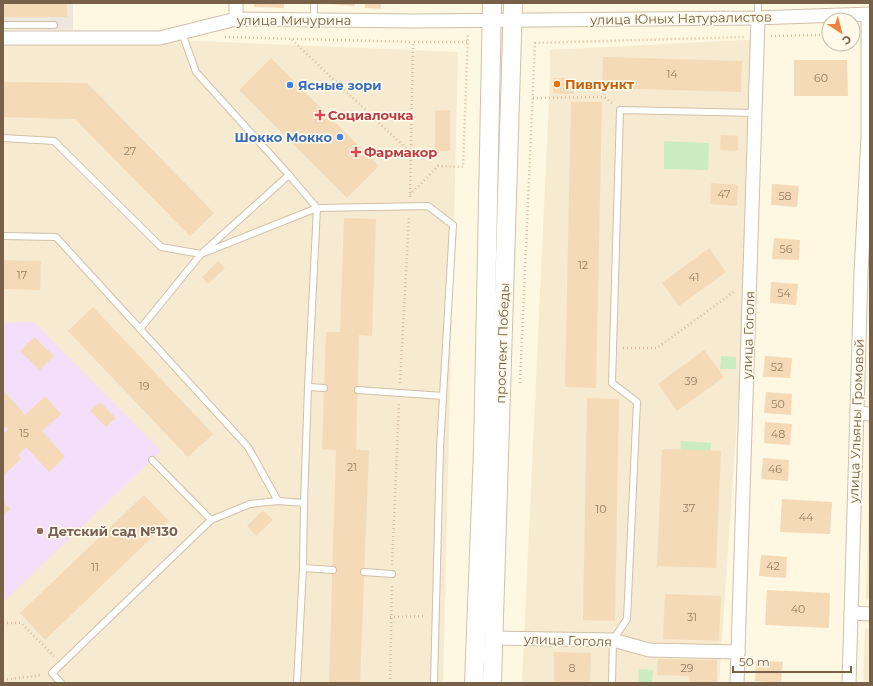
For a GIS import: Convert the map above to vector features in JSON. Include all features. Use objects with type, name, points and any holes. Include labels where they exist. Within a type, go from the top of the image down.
[{"type":"main road","name":"проспект Победы","points":[[474,683],[483,450],[492,12]]},
{"type":"main road","name":"проспект Победы","points":[[492,683],[512,12]]},
{"type":"street","points":[[236,3],[236,19]]},
{"type":"street","name":"улица Мичурина","points":[[3,38],[160,38],[236,19],[314,20],[492,12]]},
{"type":"street","name":"улица Юных Натуралистов","points":[[492,12],[758,18],[869,14]]},
{"type":"street","name":"улица Ульяны Громовой","points":[[849,683],[857,413],[865,273],[869,136],[869,14]]},
{"type":"street","name":"улица Гоголя","points":[[737,683],[758,18]]},
{"type":"street","points":[[857,413],[870,414]]},
{"type":"street","points":[[851,613],[870,614]]},
{"type":"street","name":"улица Гоголя","points":[[493,638],[614,640],[649,650],[738,652]]},
{"type":"lane","points":[[314,3],[314,20]]},
{"type":"lane","points":[[758,3],[758,18]]},
{"type":"lane","points":[[3,25],[54,25]]},
{"type":"lane","points":[[182,33],[196,72],[317,208],[308,387],[303,568],[297,683]]},
{"type":"lane","points":[[612,683],[614,640],[627,619],[637,402],[612,383],[620,110],[756,113]]},
{"type":"lane","points":[[3,138],[54,141],[161,247],[201,254],[317,208],[428,206],[453,225],[440,448],[434,683]]},
{"type":"lane","points":[[140,329],[201,254],[289,175]]},
{"type":"lane","points":[[3,236],[56,236],[248,447],[278,501]]},
{"type":"lane","points":[[308,387],[324,388]]},
{"type":"lane","points":[[358,390],[443,396]]},
{"type":"lane","points":[[152,460],[211,520]]},
{"type":"lane","points":[[61,683],[52,673],[211,520],[250,504],[278,501],[304,503]]},
{"type":"lane","points":[[303,568],[333,570]]},
{"type":"lane","points":[[364,572],[392,574]]},
{"type":"path","points":[[519,389],[535,43],[821,35]]},
{"type":"path","points":[[218,37],[468,42],[463,167],[438,166],[410,195]]},
{"type":"path","points":[[292,39],[410,152]]},
{"type":"path","points":[[390,683],[390,617],[410,195],[412,42]]},
{"type":"path","points":[[533,98],[604,97],[620,110]]},
{"type":"path","points":[[613,348],[657,348],[750,280]]},
{"type":"path","points":[[390,617],[435,616]]},
{"type":"path","points":[[3,623],[21,623],[62,664]]},
{"type":"path","points":[[3,680],[52,673]]},
{"type":"shaded area","points":[[3,3],[73,3],[73,30],[3,29]]},
{"type":"shaded area","points":[[126,38],[458,52],[443,683],[3,683],[3,41]]},
{"type":"shaded area","points":[[763,39],[719,683],[522,683],[550,79],[550,50]]},
{"type":"shaded area","name":"Детский сад №130","points":[[34,322],[161,451],[3,602],[3,323]]},
{"type":"shaded area","points":[[870,445],[870,600],[866,599]]},
{"type":"shaded area","points":[[865,628],[870,629],[870,683],[863,683]]},
{"type":"green space","points":[[664,141],[709,143],[708,170],[664,169]]},
{"type":"green space","points":[[721,356],[736,357],[736,369],[720,369]]},
{"type":"green space","points":[[681,441],[711,443],[710,463],[680,461]]},
{"type":"green space","points":[[639,669],[653,670],[652,683],[638,683]]},
{"type":"building","points":[[3,3],[67,3],[67,17],[3,17]]},
{"type":"building","points":[[254,3],[284,3],[284,8],[254,7]]},
{"type":"building","points":[[355,3],[355,6],[326,4]]},
{"type":"building","points":[[365,3],[381,3],[381,9],[365,8]]},
{"type":"building","points":[[603,57],[742,61],[741,92],[602,88]]},
{"type":"building","points":[[271,58],[379,166],[347,198],[239,90]]},
{"type":"building","points":[[794,60],[847,60],[848,96],[794,96]]},
{"type":"building","points":[[553,78],[574,78],[574,94],[553,93]]},
{"type":"building","points":[[3,82],[87,83],[214,213],[190,236],[75,119],[3,117]]},
{"type":"building","points":[[571,102],[602,102],[596,388],[565,387]]},
{"type":"building","points":[[450,110],[450,151],[435,151],[435,111]]},
{"type":"building","points":[[721,135],[738,136],[738,151],[720,150]]},
{"type":"building","points":[[711,183],[738,185],[737,206],[710,204]]},
{"type":"building","points":[[772,184],[799,186],[797,207],[771,205]]},
{"type":"building","points":[[344,218],[376,219],[372,336],[359,335],[356,450],[369,450],[360,683],[329,683],[336,450],[322,449],[326,332],[340,332]]},
{"type":"building","points":[[774,238],[800,240],[799,260],[772,259]]},
{"type":"building","points":[[709,248],[726,272],[679,306],[662,283]]},
{"type":"building","points":[[3,260],[41,261],[40,290],[3,289]]},
{"type":"building","points":[[218,261],[225,268],[208,284],[202,277]]},
{"type":"building","points":[[771,282],[798,284],[796,305],[770,303]]},
{"type":"building","points":[[93,307],[213,434],[188,457],[68,331]]},
{"type":"building","points":[[34,337],[54,356],[40,370],[20,351]]},
{"type":"building","points":[[704,350],[724,377],[677,411],[658,384]]},
{"type":"building","points":[[765,356],[792,358],[790,378],[763,377]]},
{"type":"building","points":[[3,390],[25,415],[45,396],[61,414],[42,431],[65,457],[49,472],[26,447],[18,455],[21,459],[3,476],[3,434],[8,430],[3,424]]},
{"type":"building","points":[[766,392],[792,394],[791,415],[764,413]]},
{"type":"building","points":[[587,398],[619,399],[615,621],[583,620]]},
{"type":"building","points":[[100,402],[116,418],[106,427],[90,411]]},
{"type":"building","points":[[765,422],[792,424],[790,445],[764,443]]},
{"type":"building","points":[[662,449],[721,451],[716,568],[657,566]]},
{"type":"building","points":[[763,458],[789,460],[788,481],[761,479]]},
{"type":"building","points":[[144,495],[169,521],[45,640],[20,613]]},
{"type":"building","points":[[782,499],[832,502],[830,534],[780,532]]},
{"type":"building","points":[[3,501],[10,509],[3,515]]},
{"type":"building","points":[[263,510],[273,520],[256,536],[247,526]]},
{"type":"building","points":[[761,555],[787,557],[786,578],[759,576]]},
{"type":"building","points":[[767,590],[830,593],[829,628],[765,625]]},
{"type":"building","points":[[665,594],[721,596],[719,641],[663,639]]},
{"type":"building","points":[[554,652],[591,653],[590,683],[554,683]]},
{"type":"building","points":[[658,659],[717,660],[717,683],[690,683],[689,676],[657,675]]},
{"type":"building","points":[[756,660],[783,662],[781,683],[755,681]]},
{"type":"place","name":"Пивпункт","points":[[557,84]]},
{"type":"place","name":"Ясные зори","points":[[290,85]]},
{"type":"place","name":"Социалочка","points":[[320,115]]},
{"type":"place","name":"Шокко Мокко","points":[[340,137]]},
{"type":"place","name":"Фармакор","points":[[356,152]]},
{"type":"place","name":"Детский сад №130","points":[[40,531]]}]
